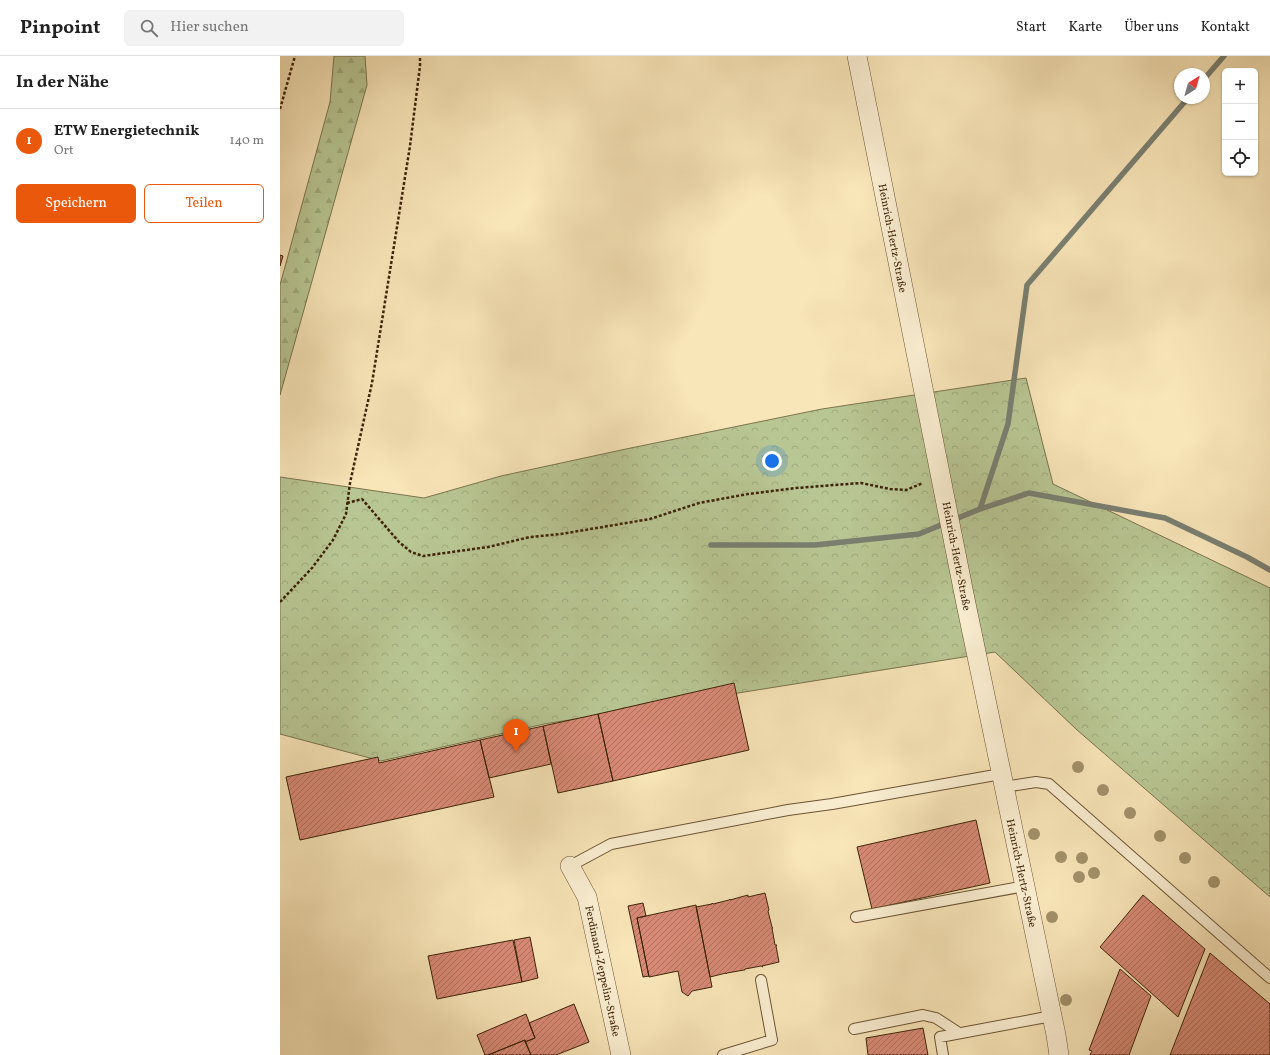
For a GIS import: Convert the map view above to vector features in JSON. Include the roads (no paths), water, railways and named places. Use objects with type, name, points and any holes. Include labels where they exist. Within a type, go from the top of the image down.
[{"type":"street","name":"Heinrich-Hertz-Straße","points":[[857,56],[965,599],[1059,1055]]},
{"type":"street","name":"Ferdinand-Zeppelin-Straße","points":[[570,866],[587,897],[594,923],[621,1055]]},
{"type":"lane","points":[[570,866],[611,844],[788,810],[1003,780],[1049,784],[1270,978]]},
{"type":"lane","points":[[856,917],[1025,886]]},
{"type":"lane","points":[[723,1055],[772,1040],[761,980]]},
{"type":"lane","points":[[854,1029],[923,1015],[936,1018],[959,1033]]},
{"type":"lane","points":[[944,1055],[940,1037],[1052,1016]]},
{"type":"waterway","points":[[1210,72],[1224,56]]},
{"type":"waterway","points":[[980,509],[1008,424],[1027,285],[1183,104]]},
{"type":"waterway","points":[[711,545],[815,545],[919,534],[980,509],[1029,493],[1165,518],[1247,557],[1270,570]]},
{"type":"place","name":"ETW Energietechnik","points":[[516,752]]}]
